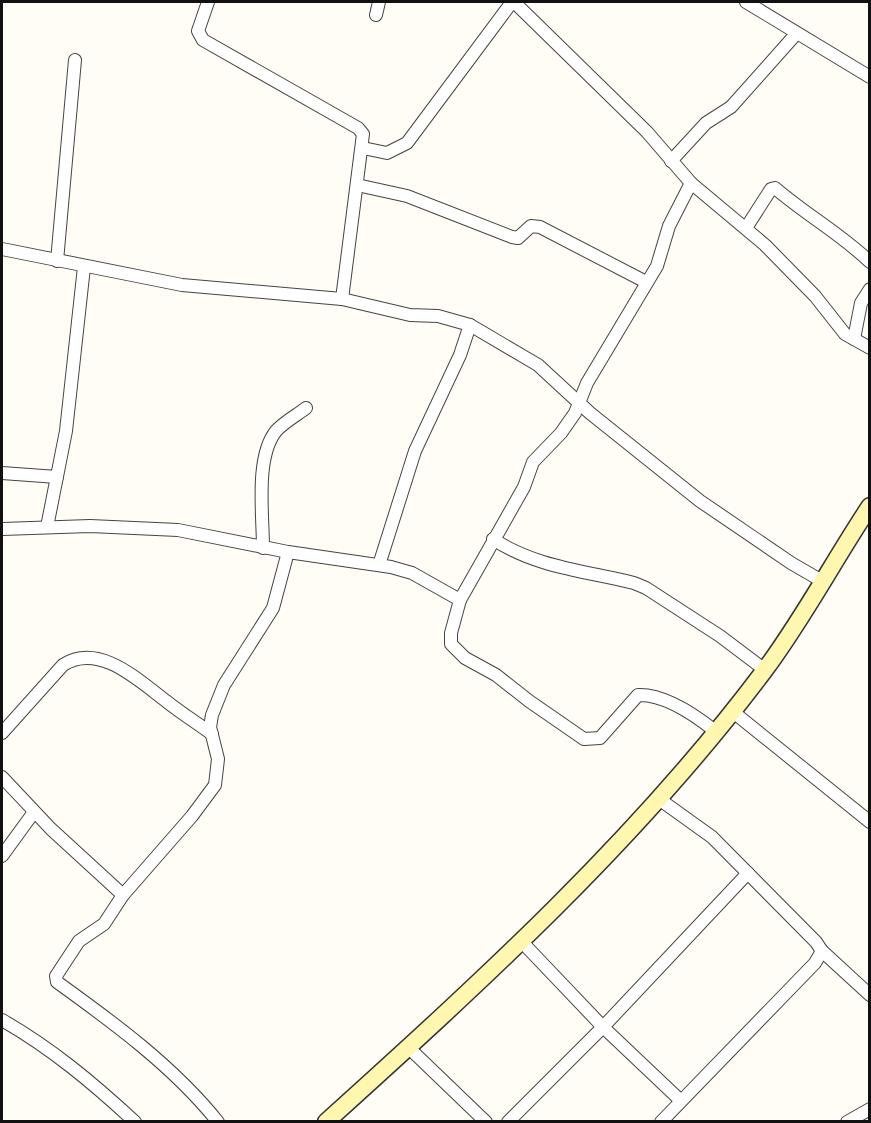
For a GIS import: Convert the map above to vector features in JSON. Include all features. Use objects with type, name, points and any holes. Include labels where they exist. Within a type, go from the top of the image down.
[{"type":"street","points":[[208,2],[198,30],[203,39],[358,128],[364,136],[342,299]]},
{"type":"street","points":[[376,15],[379,2]]},
{"type":"street","points":[[363,148],[387,153],[407,142],[513,2],[647,132],[691,183],[746,228],[815,296],[837,326],[870,348]]},
{"type":"street","points":[[746,2],[870,77]]},
{"type":"street","points":[[671,160],[706,123],[731,107],[796,34]]},
{"type":"street","points":[[57,261],[75,60]]},
{"type":"street","points":[[691,183],[669,226],[657,266],[561,433],[533,462],[524,487],[460,600],[452,633],[452,644],[458,653],[496,675],[584,739],[600,738],[638,695],[670,704],[698,717],[715,731]]},
{"type":"street","points":[[357,185],[407,196],[512,237],[518,238],[531,226],[540,227],[646,282]]},
{"type":"street","points":[[746,228],[771,189],[775,188],[798,208],[849,242],[870,262]]},
{"type":"street","points":[[2,249],[182,285],[342,299],[410,315],[438,316],[470,325],[538,366],[700,501],[777,554],[822,581]]},
{"type":"street","points":[[47,527],[66,431],[84,267]]},
{"type":"street","points":[[854,339],[861,303],[870,289]]},
{"type":"street","points":[[380,565],[411,461],[460,355],[470,325]]},
{"type":"street","points":[[263,548],[264,457],[269,442],[278,429],[306,408]]},
{"type":"street","points":[[2,472],[57,477]]},
{"type":"street","points":[[326,1122],[581,885],[659,799],[765,670],[870,506]]},
{"type":"street","points":[[2,529],[157,527],[218,537],[263,548],[380,565],[412,573],[460,600]]},
{"type":"street","points":[[493,539],[525,556],[555,566],[618,579],[646,588],[720,636],[765,670]]},
{"type":"street","points":[[218,1122],[176,1077],[124,1032],[57,982],[57,973],[79,942],[104,924],[123,895],[192,816],[215,785],[218,759],[210,721],[219,694],[273,608],[288,552]]},
{"type":"street","points":[[2,733],[63,665],[86,658],[121,668],[212,734]]},
{"type":"street","points":[[732,711],[870,822]]},
{"type":"street","points":[[2,777],[34,812],[123,895]]},
{"type":"street","points":[[659,799],[699,826],[821,947],[822,951],[870,995]]},
{"type":"street","points":[[2,856],[34,812]]},
{"type":"street","points":[[508,1122],[603,1027],[748,873]]},
{"type":"street","points":[[522,942],[603,1027],[680,1100]]},
{"type":"street","points":[[661,1122],[815,963],[822,951]]},
{"type":"street","points":[[2,1020],[33,1037],[70,1064],[135,1122]]},
{"type":"street","points":[[408,1047],[486,1122]]},
{"type":"street","points":[[848,1122],[870,1109]]}]
